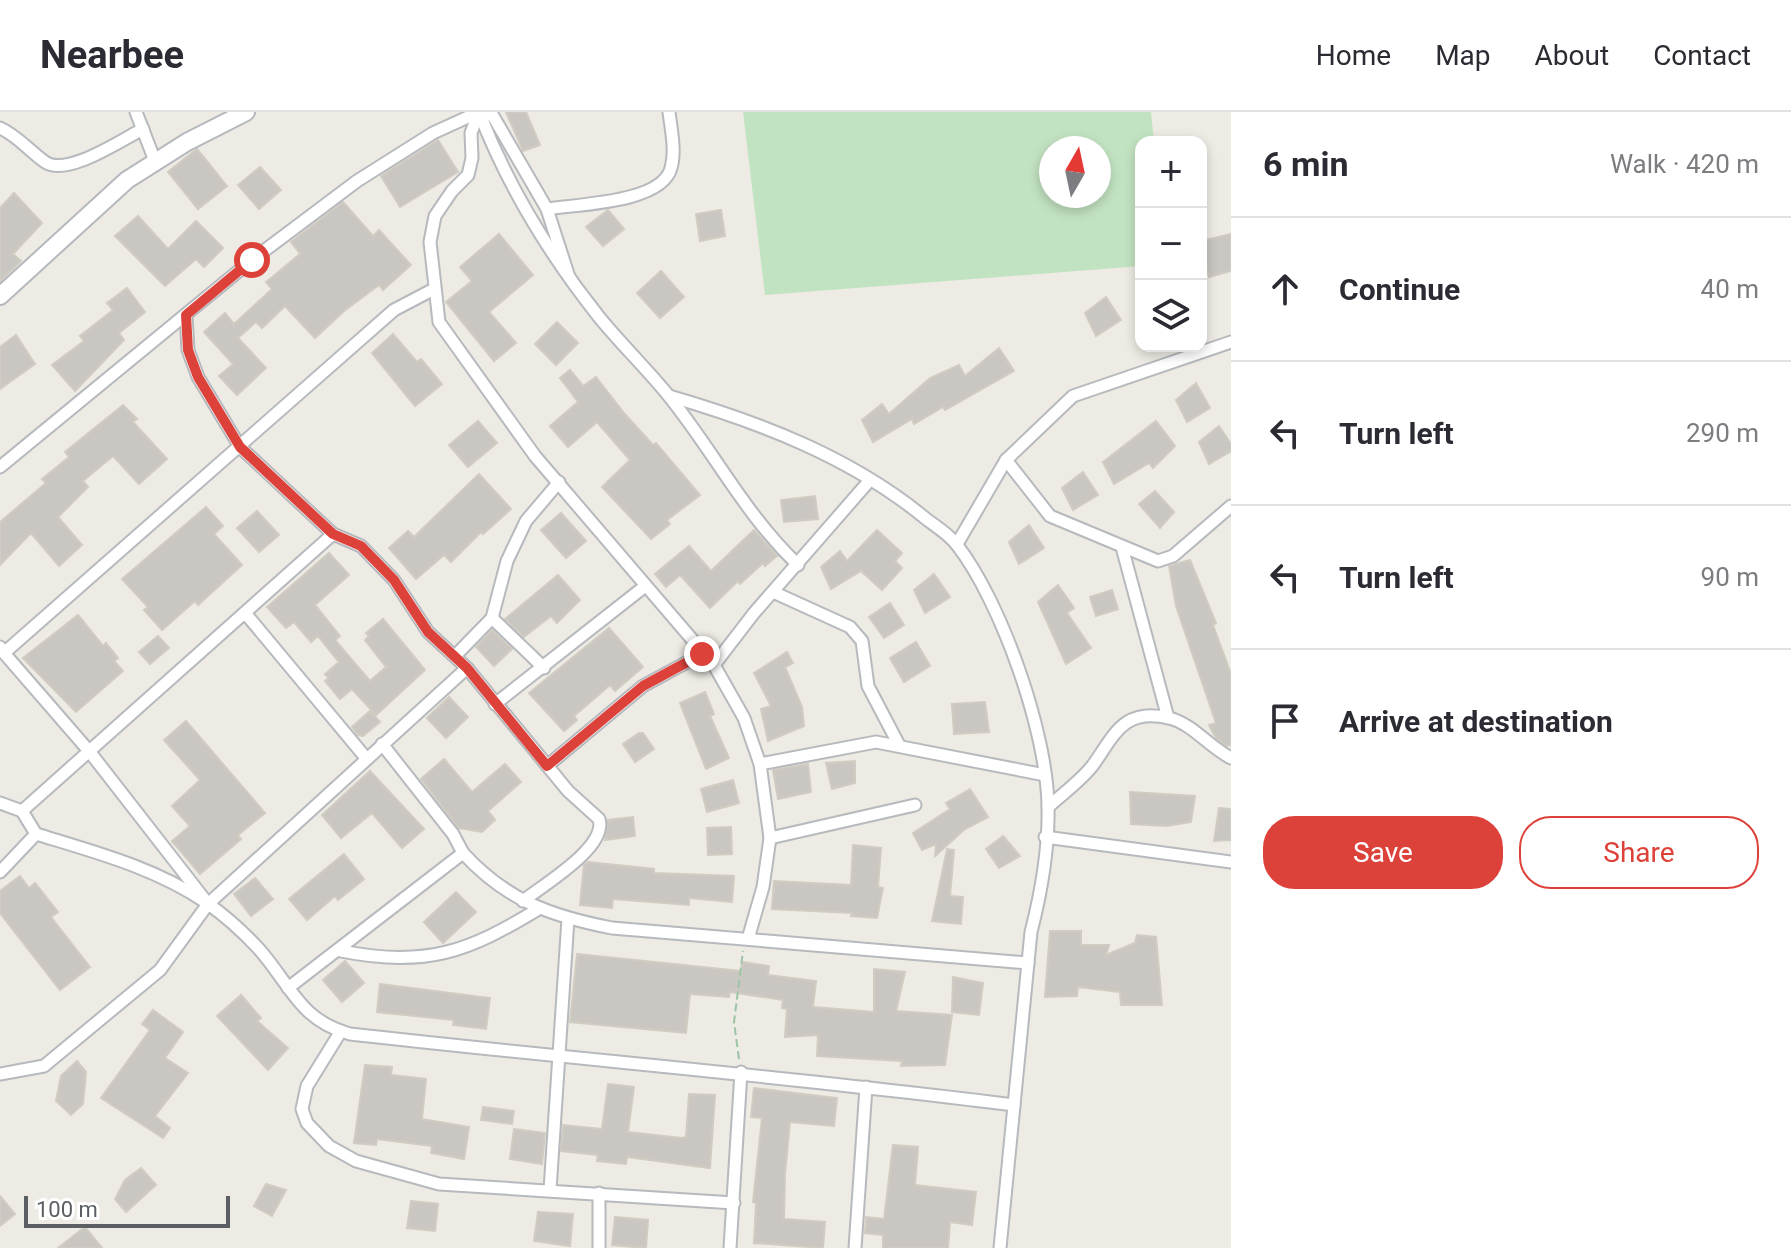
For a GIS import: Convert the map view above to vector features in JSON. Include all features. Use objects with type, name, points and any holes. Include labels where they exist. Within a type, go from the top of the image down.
[{"type":"street","points":[[136,112],[155,161]]},
{"type":"street","points":[[0,296],[100,201],[155,161],[246,112]]},
{"type":"street","points":[[479,112],[519,203],[568,274],[599,317],[669,396],[760,527],[798,565]]},
{"type":"street","points":[[479,112],[471,133],[472,158],[468,175],[452,191],[435,216],[430,242],[439,322],[480,382],[559,482],[644,587],[714,665],[744,718],[760,764],[770,838],[757,917],[748,939]]},
{"type":"street","points":[[0,467],[252,260],[357,181],[433,133],[479,112],[493,116],[547,209],[568,274]]},
{"type":"street","points":[[547,209],[634,196],[656,188],[671,167],[669,112]]},
{"type":"street","points":[[0,128],[13,134],[48,164],[62,166],[76,163],[143,129]]},
{"type":"street","points":[[434,289],[394,310],[240,447],[2,650],[89,751],[208,904],[258,948],[307,1014],[327,1028],[557,1057],[741,1072],[1014,1105]]},
{"type":"street","points":[[186,315],[188,350],[198,377],[240,447],[333,534],[361,546],[394,580],[428,632],[467,668],[547,766],[599,819],[601,829],[589,850],[523,901]]},
{"type":"street","points":[[957,544],[1006,460],[1073,396],[1231,342]]},
{"type":"street","points":[[669,396],[789,436],[908,503],[957,544],[998,617],[1026,692],[1045,775],[1048,807],[1028,963],[1000,1248]]},
{"type":"street","points":[[1006,460],[1050,516],[1158,561],[1166,560],[1229,508]]},
{"type":"street","points":[[714,665],[870,480]]},
{"type":"street","points":[[455,656],[492,618],[507,561],[526,521],[559,482]]},
{"type":"street","points":[[1229,508],[1231,524]]},
{"type":"street","points":[[22,811],[333,534]]},
{"type":"street","points":[[1122,547],[1168,718]]},
{"type":"street","points":[[495,704],[644,587]]},
{"type":"street","points":[[773,592],[850,627],[862,641],[868,686],[899,745]]},
{"type":"street","points":[[246,614],[366,758]]},
{"type":"street","points":[[492,618],[544,668]]},
{"type":"street","points":[[547,766],[643,686],[702,654]]},
{"type":"street","points":[[0,1074],[44,1066],[160,970],[208,904],[467,668]]},
{"type":"street","points":[[1048,807],[1094,764],[1108,739],[1122,724],[1136,718],[1168,718],[1195,731],[1231,758]]},
{"type":"street","points":[[382,744],[453,834],[463,853],[493,883],[523,901],[568,919],[612,928],[1028,963]]},
{"type":"street","points":[[760,764],[855,744],[899,745],[1045,775]]},
{"type":"street","points":[[0,803],[22,811],[36,834],[135,865],[208,904]]},
{"type":"street","points":[[770,838],[915,805]]},
{"type":"street","points":[[0,872],[36,834]]},
{"type":"street","points":[[1045,837],[1231,862]]},
{"type":"street","points":[[288,988],[341,951],[463,853]]},
{"type":"street","points":[[341,951],[391,959],[421,959],[458,950],[501,932],[540,908]]},
{"type":"street","points":[[550,1190],[568,919]]},
{"type":"street","points":[[341,1031],[302,1097],[307,1123],[329,1146],[356,1161],[393,1174],[439,1184],[734,1203]]},
{"type":"street","points":[[730,1248],[741,1072]]},
{"type":"street","points":[[855,1248],[866,1087]]},
{"type":"street","points":[[599,1193],[599,1248]]},
{"type":"path","points":[[741,1072],[734,1022],[739,959],[748,939]]},
{"type":"green space","points":[[743,112],[1151,112],[1153,136],[1135,136],[1135,266],[765,295]]},
{"type":"building","points":[[506,112],[526,112],[540,145],[523,151]]},
{"type":"building","points":[[438,140],[458,172],[400,207],[381,176]]},
{"type":"building","points":[[197,149],[227,186],[198,209],[168,172]]},
{"type":"building","points":[[260,167],[281,190],[259,209],[238,185]]},
{"type":"building","points":[[14,193],[42,223],[13,254],[21,261],[0,281],[0,208]]},
{"type":"building","points":[[343,202],[373,236],[379,230],[411,265],[383,290],[379,285],[344,311],[315,338],[285,306],[262,328],[256,322],[238,338],[266,368],[237,395],[219,376],[233,364],[204,332],[225,313],[234,324],[272,289],[266,282],[300,254],[291,242]]},
{"type":"building","points":[[608,210],[624,229],[603,246],[586,227]]},
{"type":"building","points":[[721,210],[725,236],[700,241],[696,214]]},
{"type":"building","points":[[138,216],[168,249],[196,221],[223,248],[204,267],[196,259],[165,286],[115,236]]},
{"type":"building","points":[[499,234],[533,275],[489,312],[516,343],[494,361],[446,302],[472,281],[460,267]]},
{"type":"building","points":[[1231,234],[1231,271],[1209,277],[1207,240]]},
{"type":"building","points":[[661,271],[684,297],[660,318],[637,293]]},
{"type":"building","points":[[127,288],[145,312],[119,333],[124,340],[75,391],[52,365],[84,341],[80,336],[113,310],[107,303]]},
{"type":"building","points":[[1106,297],[1121,320],[1096,336],[1085,313]]},
{"type":"building","points":[[557,322],[578,343],[556,365],[535,344]]},
{"type":"building","points":[[393,334],[417,362],[421,359],[442,384],[415,406],[372,353]]},
{"type":"building","points":[[16,335],[35,364],[0,389],[0,347]]},
{"type":"building","points":[[999,348],[1014,371],[945,410],[943,407],[914,424],[912,419],[873,442],[862,420],[882,404],[889,414],[930,378],[959,365],[965,376]]},
{"type":"building","points":[[570,370],[583,386],[596,377],[624,413],[653,445],[656,443],[700,495],[667,520],[670,524],[651,539],[602,487],[630,460],[597,422],[568,447],[550,426],[578,402],[560,378]]},
{"type":"building","points":[[1196,383],[1210,408],[1187,422],[1176,400]]},
{"type":"building","points":[[123,405],[137,419],[133,422],[167,459],[139,484],[113,456],[83,481],[88,487],[58,517],[82,545],[59,566],[31,533],[0,565],[0,522],[46,483],[42,479],[69,457],[65,452]]},
{"type":"building","points":[[478,421],[497,443],[468,467],[449,445]]},
{"type":"building","points":[[1156,421],[1175,446],[1153,468],[1149,463],[1114,484],[1103,462]]},
{"type":"building","points":[[1219,426],[1231,444],[1231,451],[1209,464],[1199,442]]},
{"type":"building","points":[[1083,472],[1098,495],[1073,510],[1062,488]]},
{"type":"building","points":[[479,474],[511,509],[483,534],[481,532],[451,562],[444,555],[416,579],[389,548],[408,531],[414,537]]},
{"type":"building","points":[[1155,491],[1174,512],[1160,528],[1139,504]]},
{"type":"building","points":[[815,496],[818,519],[784,522],[781,500]]},
{"type":"building","points":[[206,507],[223,526],[214,534],[242,565],[198,605],[195,601],[162,630],[144,610],[148,607],[122,579]]},
{"type":"building","points":[[257,511],[279,535],[259,552],[237,528]]},
{"type":"building","points":[[561,513],[586,541],[566,558],[541,530]]},
{"type":"building","points":[[1029,525],[1044,548],[1019,564],[1009,542]]},
{"type":"building","points":[[754,530],[777,556],[765,566],[763,563],[740,584],[738,581],[710,608],[680,575],[666,587],[655,574],[689,546],[711,571]]},
{"type":"building","points":[[877,530],[902,553],[895,561],[902,568],[882,590],[861,571],[831,589],[821,567],[840,551],[847,561]]},
{"type":"building","points":[[329,553],[349,575],[315,605],[340,636],[335,640],[370,681],[386,667],[365,640],[369,636],[366,633],[383,619],[425,670],[376,715],[352,689],[340,699],[325,681],[329,678],[325,674],[339,662],[318,636],[311,642],[294,622],[286,628],[267,607]]},
{"type":"building","points":[[1190,560],[1216,623],[1213,625],[1231,674],[1231,745],[1227,746],[1216,738],[1209,725],[1216,723],[1176,606],[1169,566]]},
{"type":"building","points":[[934,574],[950,597],[925,613],[914,590]]},
{"type":"building","points":[[558,575],[580,600],[557,623],[551,616],[524,637],[505,619]]},
{"type":"building","points":[[1058,585],[1074,608],[1067,613],[1091,648],[1066,664],[1038,602]]},
{"type":"building","points":[[1112,590],[1118,609],[1096,616],[1090,597]]},
{"type":"building","points":[[890,603],[904,625],[884,638],[869,617]]},
{"type":"building","points":[[78,615],[103,646],[106,643],[118,658],[114,661],[123,671],[76,712],[23,658]]},
{"type":"building","points":[[609,628],[643,667],[615,691],[610,685],[574,716],[577,720],[564,731],[529,693]]},
{"type":"building","points":[[492,630],[512,649],[494,666],[476,647]]},
{"type":"building","points":[[158,636],[169,648],[150,664],[139,652]]},
{"type":"building","points":[[916,642],[930,666],[904,682],[890,658]]},
{"type":"building","points":[[787,652],[793,663],[785,667],[802,707],[804,726],[768,741],[761,709],[771,706],[754,673]]},
{"type":"building","points":[[705,692],[714,714],[710,716],[729,758],[706,769],[680,703]]},
{"type":"building","points":[[449,697],[468,717],[446,738],[427,718]]},
{"type":"building","points":[[985,702],[989,732],[954,734],[952,704]]},
{"type":"building","points":[[370,711],[380,722],[363,736],[358,735],[352,727]]},
{"type":"building","points":[[186,721],[265,813],[238,835],[241,839],[200,874],[172,841],[190,826],[172,806],[200,780],[164,740]]},
{"type":"building","points":[[643,733],[654,749],[635,762],[623,744]]},
{"type":"building","points":[[444,759],[472,792],[505,764],[521,782],[488,811],[495,820],[482,832],[459,828],[421,779]]},
{"type":"building","points":[[855,761],[855,783],[832,789],[826,763]]},
{"type":"building","points":[[808,764],[811,792],[778,799],[773,770]]},
{"type":"building","points":[[370,771],[424,829],[402,848],[372,813],[341,838],[322,815]]},
{"type":"building","points":[[733,780],[739,803],[707,812],[701,789]]},
{"type":"building","points":[[970,789],[988,817],[965,829],[935,856],[936,844],[922,850],[913,833],[950,809],[946,803]]},
{"type":"building","points":[[1130,792],[1195,796],[1191,822],[1167,826],[1131,824]]},
{"type":"building","points":[[1219,808],[1231,809],[1231,840],[1214,841]]},
{"type":"building","points":[[633,817],[635,836],[605,840],[608,820]]},
{"type":"building","points":[[731,827],[732,854],[708,855],[707,828]]},
{"type":"building","points":[[1003,836],[1020,856],[999,868],[986,849]]},
{"type":"building","points":[[853,845],[881,848],[878,887],[883,888],[877,918],[851,916],[852,913],[772,909],[774,881],[851,885]]},
{"type":"building","points":[[947,849],[954,850],[950,896],[963,897],[961,924],[932,921]]},
{"type":"building","points":[[344,854],[364,879],[338,900],[335,896],[307,920],[289,899]]},
{"type":"building","points":[[588,862],[654,869],[654,873],[734,876],[732,902],[689,898],[689,905],[613,899],[612,908],[580,905],[584,865]]},
{"type":"building","points":[[20,876],[29,888],[35,883],[58,912],[51,917],[90,967],[60,990],[0,913],[0,891]]},
{"type":"building","points":[[255,878],[273,899],[251,916],[234,894]]},
{"type":"building","points":[[456,892],[476,912],[443,943],[424,922]]},
{"type":"building","points":[[1050,931],[1081,931],[1081,945],[1109,945],[1106,955],[1135,943],[1137,935],[1156,937],[1162,1005],[1121,1005],[1120,992],[1078,987],[1077,996],[1045,997]]},
{"type":"building","points":[[577,954],[741,971],[742,962],[769,966],[768,975],[816,981],[813,1007],[874,1012],[874,969],[905,972],[896,1011],[952,1015],[945,1065],[901,1066],[902,1061],[817,1056],[818,1035],[785,1037],[787,1009],[782,1008],[783,1000],[730,992],[729,997],[690,994],[686,1033],[570,1022]]},
{"type":"building","points":[[345,961],[364,983],[342,1002],[323,980]]},
{"type":"building","points":[[953,977],[983,983],[979,1015],[952,1012]]},
{"type":"building","points":[[380,984],[490,998],[486,1029],[453,1025],[454,1020],[377,1012]]},
{"type":"building","points":[[241,995],[261,1018],[257,1021],[288,1048],[268,1070],[217,1016]]},
{"type":"building","points":[[153,1010],[183,1032],[165,1058],[188,1073],[155,1116],[170,1128],[163,1138],[101,1098],[150,1030],[142,1024]]},
{"type":"building","points":[[77,1061],[86,1072],[83,1104],[71,1115],[56,1101],[61,1076]]},
{"type":"building","points":[[365,1065],[392,1067],[391,1075],[426,1079],[422,1119],[469,1127],[464,1159],[431,1153],[432,1146],[377,1139],[376,1145],[354,1143]]},
{"type":"building","points":[[608,1084],[634,1087],[628,1132],[682,1138],[686,1137],[689,1094],[715,1095],[710,1168],[627,1157],[626,1164],[597,1161],[598,1155],[561,1151],[563,1125],[602,1129]]},
{"type":"building","points":[[754,1088],[837,1098],[834,1126],[790,1122],[785,1174],[784,1219],[825,1222],[823,1248],[754,1243],[756,1203],[753,1202],[762,1118],[751,1117]]},
{"type":"building","points":[[483,1107],[514,1111],[512,1124],[481,1120]]},
{"type":"building","points":[[514,1129],[545,1133],[542,1164],[510,1159]]},
{"type":"building","points":[[893,1145],[918,1147],[915,1185],[976,1192],[972,1225],[950,1222],[948,1248],[883,1248],[883,1235],[865,1233],[866,1217],[884,1219]]},
{"type":"building","points":[[141,1168],[156,1185],[126,1212],[115,1199],[125,1180]]},
{"type":"building","points":[[266,1184],[286,1190],[272,1216],[254,1206]]},
{"type":"building","points":[[0,1196],[15,1214],[0,1226]]},
{"type":"building","points":[[411,1201],[438,1204],[435,1231],[407,1228]]},
{"type":"building","points":[[538,1212],[573,1214],[570,1246],[534,1241]]},
{"type":"building","points":[[615,1217],[648,1220],[646,1248],[612,1245]]},
{"type":"building","points":[[85,1227],[102,1248],[58,1248]]},
{"type":"route","points":[[252,260],[186,315],[188,350],[198,377],[213,403],[240,447],[333,534],[361,546],[394,580],[428,632],[467,668],[547,766],[643,686],[702,654]]}]
